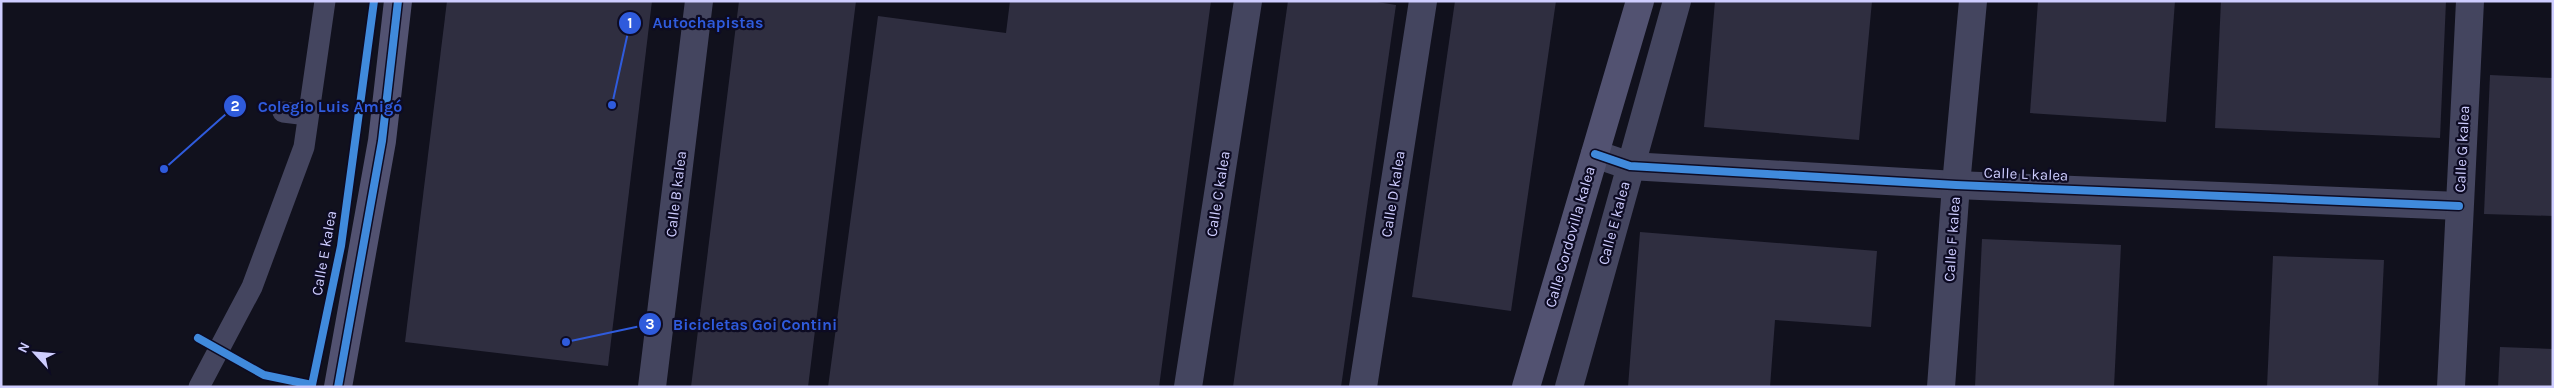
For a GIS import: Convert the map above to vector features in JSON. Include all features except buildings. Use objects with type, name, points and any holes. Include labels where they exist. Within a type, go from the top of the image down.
[{"type":"street","points":[[336,384],[382,141],[398,1]]},
{"type":"street","name":"Calle B kalea","points":[[652,387],[699,1]]},
{"type":"street","name":"Calle C kalea","points":[[1188,387],[1248,1]]},
{"type":"street","name":"Calle D kalea","points":[[1363,387],[1423,1]]},
{"type":"street","name":"Calle Cordovilla kalea","points":[[1526,387],[1640,1]]},
{"type":"street","name":"Calle E kalea","points":[[1569,387],[1677,1]]},
{"type":"street","name":"Calle F kalea","points":[[1941,387],[1956,185],[1973,1]]},
{"type":"street","name":"Calle G kalea","points":[[2451,387],[2470,1]]},
{"type":"street","name":"Calle L kalea","points":[[1594,154],[1630,166],[1956,185],[2459,206]]},
{"type":"lane","points":[[199,387],[252,287],[274,204],[304,147],[325,1]]},
{"type":"lane","points":[[283,112],[308,115]]},
{"type":"cycle path","points":[[198,338],[264,375],[312,385],[341,246],[374,1]]},
{"type":"cycle path","points":[[338,387],[382,141],[398,1]]},
{"type":"cycle path","points":[[1595,154],[1630,166],[1956,185],[2459,206]]},
{"type":"place","name":"Autochapistas","points":[[612,105]]},
{"type":"place","name":"Colegio Luis Amigó","points":[[164,169]]},
{"type":"place","name":"Bicicletas Goi Contini","points":[[566,342]]}]
